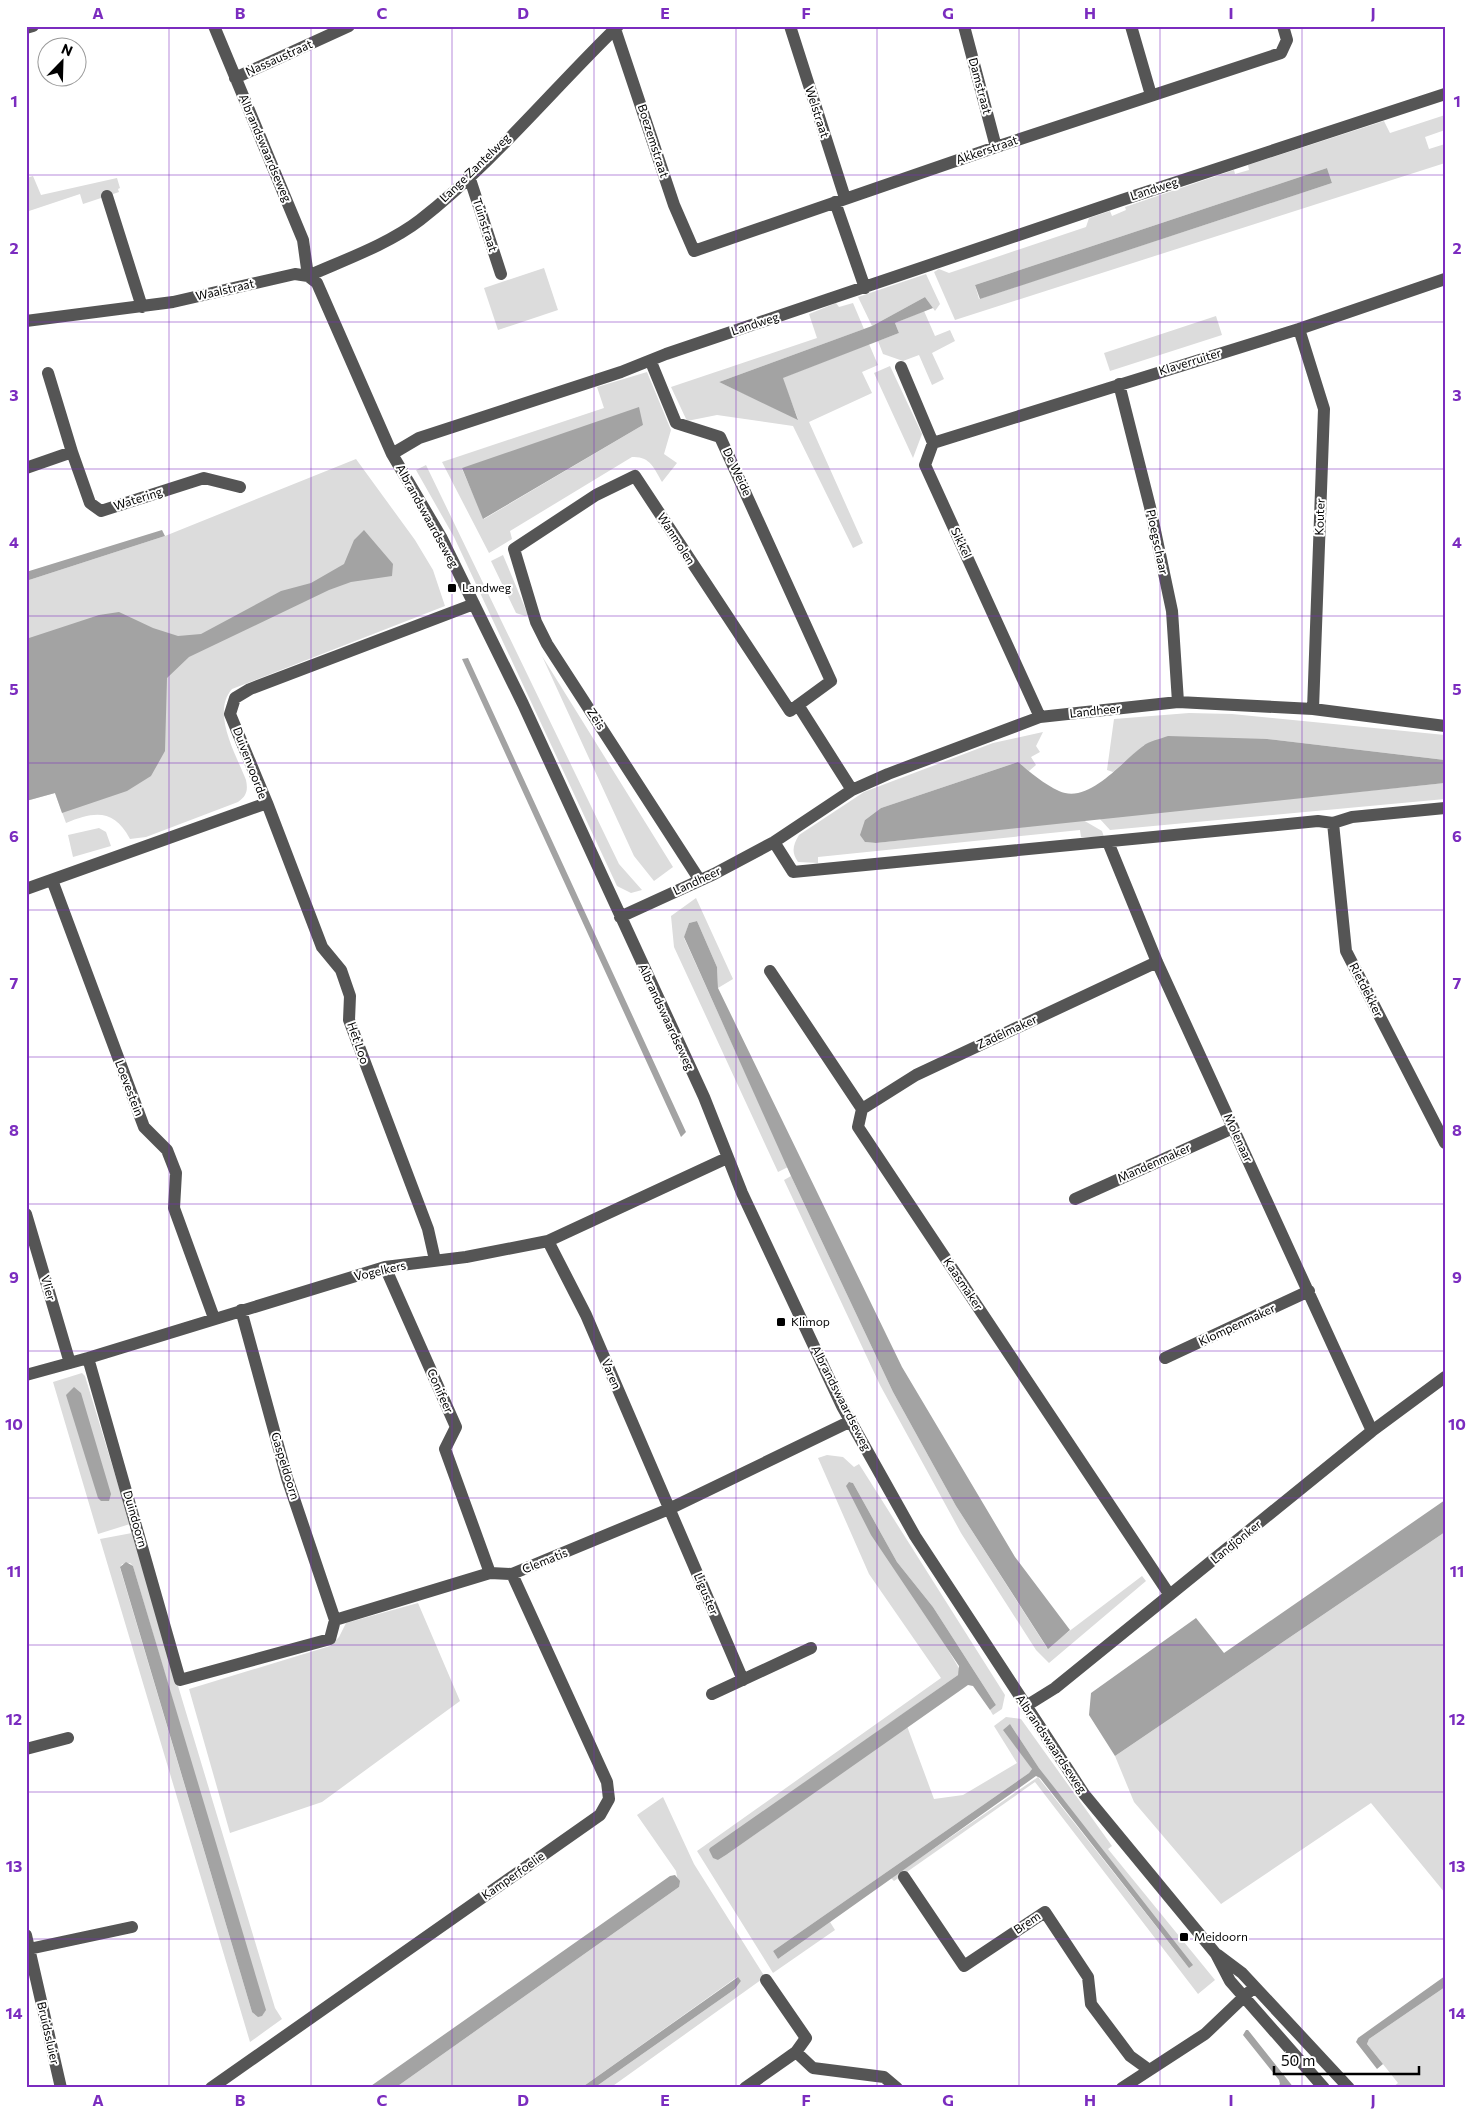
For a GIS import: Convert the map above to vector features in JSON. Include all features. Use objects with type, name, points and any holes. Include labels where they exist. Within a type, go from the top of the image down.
[{"type":"street","points":[[26,28],[33,26]]},
{"type":"street","name":"Albrandswaardseweg","points":[[214,26],[303,240],[308,276],[317,283],[392,454],[441,537],[523,704],[704,1097],[744,1199],[851,1422],[915,1536],[1084,1794],[1216,1954],[1230,1982],[1324,2088]]},
{"type":"street","name":"Nassaustraat","points":[[235,78],[349,26]]},
{"type":"street","name":"Welstraat","points":[[790,26],[840,200]]},
{"type":"street","name":"Damstraat","points":[[964,26],[996,147]]},
{"type":"street","points":[[1131,26],[1151,95]]},
{"type":"street","name":"Akkerstraat","points":[[694,252],[996,147],[1281,53],[1287,40],[1283,26]]},
{"type":"street","name":"Lange Zantelweg","points":[[308,276],[369,249],[419,221],[469,176],[617,28]]},
{"type":"street","name":"Boezemstraat","points":[[617,28],[674,205],[694,252]]},
{"type":"street","name":"Landweg","points":[[392,454],[419,438],[651,362],[673,352],[1112,203],[1445,94]]},
{"type":"street","name":"Tuinstraat","points":[[469,176],[501,274]]},
{"type":"street","points":[[107,196],[142,307]]},
{"type":"street","points":[[840,200],[865,288]]},
{"type":"street","name":"Waalstraat","points":[[26,321],[142,307],[173,302],[295,274],[308,276]]},
{"type":"street","name":"Klaverruiter","points":[[933,443],[1299,329],[1445,279]]},
{"type":"street","name":"Kouter","points":[[1299,329],[1324,409],[1313,708]]},
{"type":"street","name":"De Weide","points":[[651,362],[676,423],[720,437],[831,681],[798,705]]},
{"type":"street","points":[[901,367],[933,443]]},
{"type":"street","name":"Watering","points":[[48,373],[90,503],[101,510],[204,478],[240,487]]},
{"type":"street","name":"Ploegschaar","points":[[1118,384],[1150,507],[1172,611],[1178,702]]},
{"type":"street","name":"Sikkel","points":[[933,443],[925,465],[1040,717]]},
{"type":"street","points":[[26,468],[72,452]]},
{"type":"street","name":"Wanmolen","points":[[514,549],[596,495],[635,476],[790,711],[798,705]]},
{"type":"street","name":"Zeis","points":[[514,549],[536,622],[547,644],[699,879]]},
{"type":"street","name":"Duivenvoorde","points":[[26,889],[267,803],[230,714],[234,698],[250,689],[474,604]]},
{"type":"street","name":"Landheer","points":[[620,917],[699,879],[714,874],[774,842],[852,790],[888,774],[1040,717],[1178,702],[1313,708],[1445,726]]},
{"type":"street","points":[[798,705],[852,790]]},
{"type":"street","name":"Het Loo","points":[[267,803],[322,947],[341,970],[350,996],[348,1020],[428,1229],[435,1260]]},
{"type":"street","points":[[774,842],[793,872],[1318,820],[1333,823],[1352,817],[1445,808]]},
{"type":"street","name":"Rietdekker","points":[[1333,823],[1346,951],[1445,1143]]},
{"type":"street","name":"Molenaar","points":[[1108,842],[1157,962],[1372,1432]]},
{"type":"street","name":"Loevestein","points":[[52,880],[144,1127],[167,1150],[176,1173],[174,1208],[214,1318]]},
{"type":"street","name":"Zadelmaker","points":[[862,1109],[916,1075],[1157,962]]},
{"type":"street","points":[[770,970],[862,1109]]},
{"type":"street","name":"Kaasmaker","points":[[862,1109],[858,1127],[1169,1594]]},
{"type":"street","name":"Mandenmaker","points":[[1075,1199],[1233,1128]]},
{"type":"street","name":"Vogelkers","points":[[26,1375],[88,1358],[386,1267],[466,1257],[548,1241],[727,1158]]},
{"type":"street","name":"Vlier","points":[[26,1214],[70,1363]]},
{"type":"street","name":"Varen","points":[[548,1241],[586,1314],[669,1509]]},
{"type":"street","name":"Conifeer","points":[[386,1267],[456,1427],[445,1449],[490,1573]]},
{"type":"street","name":"Klompenmaker","points":[[1165,1358],[1309,1291]]},
{"type":"street","name":"Gaspeldoorn","points":[[241,1310],[287,1478],[335,1620]]},
{"type":"street","name":"Duindoorn","points":[[88,1358],[180,1680],[330,1639],[335,1620]]},
{"type":"street","name":"Landjonker","points":[[1026,1706],[1055,1688],[1169,1594],[1372,1432],[1445,1377]]},
{"type":"street","name":"Clematis","points":[[335,1620],[490,1573],[512,1574],[669,1509],[851,1422]]},
{"type":"street","name":"Liguster","points":[[669,1509],[742,1680]]},
{"type":"street","name":"Kamperfoelie","points":[[211,2088],[600,1815],[609,1799],[607,1782],[512,1574]]},
{"type":"street","points":[[712,1694],[812,1648]]},
{"type":"street","points":[[26,1749],[68,1738]]},
{"type":"street","name":"Brem","points":[[904,1877],[964,1966],[1045,1912],[1088,1977],[1091,2004],[1130,2056],[1148,2069]]},
{"type":"street","points":[[29,1949],[132,1927]]},
{"type":"street","name":"Bruidssluier","points":[[26,1935],[61,2088]]},
{"type":"street","name":"Albrandswaardseweg","points":[[1216,1954],[1242,1973],[1349,2088]]},
{"type":"street","points":[[745,2088],[796,2052],[806,2038],[766,1980]]},
{"type":"street","points":[[1122,2088],[1148,2069],[1205,2034],[1243,1996],[1255,1987]]},
{"type":"street","points":[[796,2052],[814,2068],[884,2077],[897,2088]]},
{"type":"shaded area","points":[[1445,115],[1445,130],[1425,137],[1429,149],[1445,144],[1445,163],[955,320],[934,272],[939,269],[949,273],[1086,227],[1089,218],[1110,211],[1112,216],[1126,210],[1125,207],[1234,170],[1235,174],[1249,170],[1248,165],[1384,121],[1390,133]],"holes":[[[1327,168],[1332,183],[979,299],[975,285]]]},
{"type":"shaded area","points":[[1327,168],[1332,183],[980,299],[975,285]]},
{"type":"shaded area","points":[[33,176],[41,195],[117,178],[120,188],[118,189],[119,192],[83,204],[80,194],[26,212],[26,178]]},
{"type":"shaded area","points":[[544,268],[558,310],[498,330],[484,288]]},
{"type":"shaded area","points":[[926,274],[940,304],[935,311],[925,297],[872,326],[858,297]]},
{"type":"shaded area","points":[[925,297],[933,308],[895,323],[899,333],[783,378],[798,420],[719,382],[872,326]]},
{"type":"shaded area","points":[[836,303],[839,307],[853,303],[864,329],[719,382],[798,419],[782,378],[869,344],[878,365],[862,372],[872,393],[809,422],[863,543],[853,548],[793,426],[717,415],[687,421],[671,387],[817,338],[809,314]]},
{"type":"shaded area","points":[[924,311],[935,336],[950,330],[955,341],[932,353],[944,379],[932,385],[919,355],[903,361],[883,354],[878,341],[899,333],[895,323]]},
{"type":"shaded area","points":[[1216,316],[1222,335],[1110,371],[1104,353]]},
{"type":"shaded area","points":[[890,366],[922,434],[913,458],[874,373]]},
{"type":"shaded area","points":[[647,372],[671,430],[664,454],[677,463],[662,482],[651,464],[638,457],[632,457],[510,531],[512,539],[489,553],[442,462],[604,408],[597,387]],"holes":[[[643,425],[484,519],[462,468]]]},
{"type":"shaded area","points":[[639,407],[643,425],[483,519],[462,468]]},
{"type":"shaded area","points":[[356,459],[415,540],[433,570],[445,606],[232,689],[226,699],[225,721],[227,734],[246,780],[247,787],[245,795],[238,802],[146,837],[130,839],[117,822],[103,815],[86,816],[66,823],[55,793],[26,801],[26,581],[165,536]]},
{"type":"shaded area","points":[[426,465],[619,864],[642,890],[631,893],[617,886],[454,537],[416,470]]},
{"type":"shaded area","points":[[162,530],[165,536],[26,581],[26,572]]},
{"type":"shaded area","points":[[364,530],[393,564],[392,576],[351,582],[329,590],[189,657],[167,678],[165,751],[151,776],[127,791],[62,813],[55,793],[26,801],[26,639],[99,615],[119,612],[153,628],[178,636],[201,634],[281,591],[311,583],[344,564],[354,540]]},
{"type":"shaded area","points":[[503,555],[528,615],[516,613],[491,561]]},
{"type":"shaded area","points":[[542,656],[673,867],[654,881],[634,856]]},
{"type":"shaded area","points":[[468,658],[686,1132],[681,1137],[462,659]]},
{"type":"shaded area","points":[[1189,713],[1232,714],[1445,735],[1445,760],[1267,739],[1144,745],[1113,772],[1107,770],[1114,719]]},
{"type":"shaded area","points":[[1043,732],[1036,746],[1040,752],[1031,757],[1036,765],[1029,771],[1018,762],[881,808],[865,820],[865,842],[876,843],[1083,820],[1102,831],[1104,837],[1081,837],[1080,830],[818,857],[818,863],[798,862],[794,855],[795,842],[799,835],[864,792],[993,743]]},
{"type":"shaded area","points":[[1168,736],[1267,739],[1445,760],[1445,783],[876,843],[865,842],[860,835],[865,820],[881,808],[1018,762],[1043,782],[1059,791],[1070,794],[1082,792],[1093,787],[1115,771],[1145,744]]},
{"type":"shaded area","points":[[1445,783],[1445,799],[1110,830],[1099,818]]},
{"type":"shaded area","points":[[99,828],[106,832],[111,846],[73,857],[68,835]]},
{"type":"shaded area","points":[[696,898],[733,979],[718,988],[717,967],[697,921],[689,923],[684,938],[788,1167],[778,1172],[674,947],[671,916]]},
{"type":"shaded area","points":[[697,921],[717,967],[718,988],[902,1367],[1015,1557],[1070,1630],[1048,1649],[956,1506],[893,1392],[791,1176],[684,937],[689,923]]},
{"type":"shaded area","points":[[791,1176],[893,1392],[956,1506],[1047,1648],[1142,1576],[1146,1581],[1049,1663],[1036,1650],[961,1533],[880,1385],[784,1180]]},
{"type":"shaded area","points":[[82,1373],[85,1376],[130,1524],[98,1534],[53,1382]]},
{"type":"shaded area","points":[[74,1387],[81,1393],[111,1494],[109,1501],[101,1501],[98,1498],[66,1395]]},
{"type":"shaded area","points":[[827,1455],[843,1457],[854,1467],[859,1464],[1005,1695],[1002,1709],[993,1715],[990,1710],[996,1705],[933,1607],[897,1562],[853,1483],[849,1482],[960,1670],[958,1675],[709,1850],[718,1860],[726,1855],[907,1726],[934,1799],[963,1795],[1017,1763],[994,1726],[1006,1717],[1021,1719],[1112,1846],[1108,1849],[1215,1980],[1198,1994],[1035,1782],[894,1881],[891,1878],[1038,1777],[1189,1968],[1039,1768],[1010,1724],[1032,1769],[1029,1773],[773,1951],[778,1959],[830,1922],[835,1930],[773,1973],[697,1851],[941,1678],[869,1574],[818,1458]]},
{"type":"shaded area","points":[[849,1482],[853,1483],[897,1562],[933,1607],[996,1705],[990,1710],[973,1686],[968,1685],[718,1860],[713,1858],[709,1850],[710,1848],[958,1675],[959,1666],[871,1535],[846,1486]]},
{"type":"shaded area","points":[[1445,1500],[1445,1532],[1115,1756],[1089,1715],[1091,1693],[1196,1618],[1224,1653]]},
{"type":"shaded area","points":[[1445,1532],[1445,1893],[1371,1803],[1221,1904],[1134,1802],[1115,1756]]},
{"type":"shaded area","points":[[132,1533],[275,2008],[282,2019],[250,2042],[100,1539]],"holes":[[[130,1563],[133,1566],[265,2012],[252,2012],[120,1568],[122,1564]]]},
{"type":"shaded area","points":[[126,1562],[133,1566],[266,2010],[262,2016],[258,2017],[252,2012],[120,1567]]},
{"type":"shaded area","points":[[418,1603],[460,1701],[322,1802],[230,1833],[189,1689],[330,1646],[339,1637],[346,1623]]},
{"type":"shaded area","points":[[1010,1724],[1039,1768],[1193,1965],[1189,1968],[1040,1778],[1036,1776],[778,1959],[773,1951],[1029,1773],[1032,1769],[1003,1730]]},
{"type":"shaded area","points":[[663,1797],[694,1864],[765,1977],[610,2088],[594,2088],[735,1989],[741,1981],[737,1977],[581,2088],[395,2088],[679,1887],[676,1871],[637,1815]]},
{"type":"shaded area","points":[[675,1875],[680,1881],[679,1887],[395,2088],[368,2088],[670,1876]]},
{"type":"shaded area","points":[[1445,1976],[1445,1987],[1369,2039],[1367,2044],[1383,2064],[1377,2069],[1356,2042],[1358,2038]]},
{"type":"shaded area","points":[[738,1977],[741,1981],[735,1989],[594,2088],[581,2088]]},
{"type":"shaded area","points":[[1445,1987],[1445,2088],[1392,2088],[1398,2083],[1367,2044],[1369,2039]]},
{"type":"shaded area","points":[[1248,2030],[1294,2088],[1277,2088],[1280,2084],[1279,2080],[1243,2035]]},
{"type":"place","name":"Landweg","points":[[452,588]]},
{"type":"place","name":"Klimop","points":[[781,1322]]},
{"type":"place","name":"Meidoorn","points":[[1184,1937]]}]
